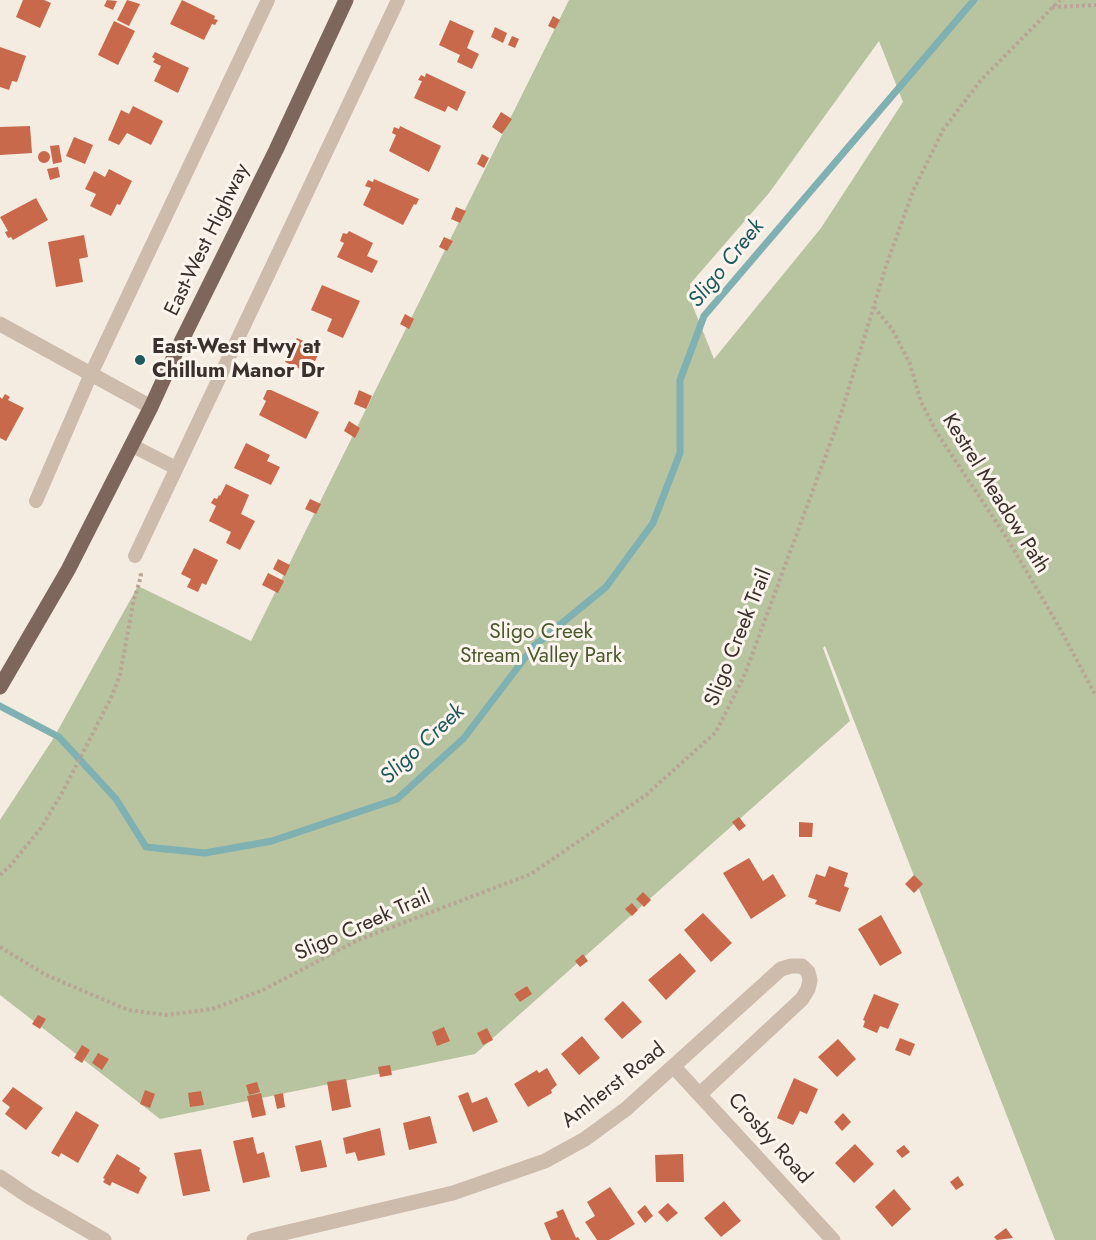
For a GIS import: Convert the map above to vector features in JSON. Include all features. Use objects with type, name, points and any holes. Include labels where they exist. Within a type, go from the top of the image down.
[{"type":"main road","name":"East-West Highway","points":[[3,682],[68,570],[151,407],[346,0]]},
{"type":"street","points":[[0,324],[151,407]]},
{"type":"street","name":"Amherst Road","points":[[254,1240],[453,1193],[545,1161],[585,1139],[626,1109],[780,969],[802,966],[808,972],[810,980],[802,999],[700,1094]]},
{"type":"street","name":"Crosby Road","points":[[674,1067],[833,1240]]},
{"type":"street","points":[[0,1177],[104,1240]]},
{"type":"lane","points":[[36,501],[91,374],[268,0]]},
{"type":"lane","points":[[135,556],[399,0]]},
{"type":"lane","points":[[131,445],[176,468]]},
{"type":"path","name":"Sligo Creek Trail","points":[[0,947],[46,975],[128,1010],[166,1015],[212,1009],[263,990],[358,940],[531,874],[646,795],[716,732],[745,674],[841,414],[913,191],[943,130],[981,80],[1060,0]]},
{"type":"path","points":[[1052,7],[1096,5]]},
{"type":"path","name":"Kestrel Meadow Path","points":[[874,307],[892,329],[910,364],[921,402],[937,433],[1007,538],[1096,696]]},
{"type":"path","points":[[0,875],[41,828],[62,793],[120,675],[133,604],[141,576],[135,556]]},
{"type":"green space","name":"Sligo Creek Stream Valley Park","points":[[569,0],[1096,0],[1096,1240],[1055,1240],[825,646],[823,648],[850,721],[475,1054],[160,1119],[0,995],[0,820],[53,739],[138,586],[251,641]],"holes":[[[879,41],[903,102],[821,228],[714,359],[690,299],[690,284],[769,193]]]},
{"type":"building","points":[[23,0],[44,0],[51,3],[40,28],[16,17]]},
{"type":"building","points":[[107,0],[117,1],[113,10],[104,6]]},
{"type":"building","points":[[127,0],[140,4],[129,26],[117,20]]},
{"type":"building","points":[[182,0],[215,16],[214,19],[218,20],[215,25],[212,24],[204,40],[170,24]]},
{"type":"building","points":[[553,16],[560,20],[555,29],[548,26]]},
{"type":"building","points":[[450,20],[474,31],[467,48],[479,54],[472,69],[457,62],[460,55],[439,45]]},
{"type":"building","points":[[114,21],[135,31],[118,65],[98,55]]},
{"type":"building","points":[[495,27],[507,33],[503,43],[491,37]]},
{"type":"building","points":[[512,36],[519,39],[515,48],[508,45]]},
{"type":"building","points":[[0,47],[26,56],[17,82],[12,81],[9,90],[0,87]]},
{"type":"building","points":[[155,52],[189,68],[178,93],[154,81],[161,66],[153,62],[155,59],[152,57]]},
{"type":"building","points":[[426,73],[466,92],[457,111],[448,106],[445,112],[414,98],[422,81],[418,80],[421,75],[425,77]]},
{"type":"building","points":[[133,106],[163,121],[151,145],[127,133],[119,145],[108,140],[121,110],[129,114]]},
{"type":"building","points":[[501,112],[512,119],[502,134],[492,127]]},
{"type":"building","points":[[30,126],[32,153],[0,155],[0,127]]},
{"type":"building","points":[[400,126],[441,146],[429,172],[389,151],[396,135],[392,133],[394,127],[399,129]]},
{"type":"building","points":[[74,137],[93,145],[85,164],[66,156]]},
{"type":"building","points":[[59,145],[62,162],[53,164],[50,146]]},
{"type":"building","points":[[44,151],[50,157],[44,163],[38,157]]},
{"type":"building","points":[[482,154],[489,158],[484,168],[477,164]]},
{"type":"building","points":[[58,167],[60,177],[50,180],[47,169]]},
{"type":"building","points":[[109,169],[132,181],[120,205],[117,204],[111,216],[90,206],[96,194],[85,189],[94,171],[105,177]]},
{"type":"building","points":[[374,179],[419,199],[403,225],[363,205],[371,188],[365,186],[368,180],[373,182]]},
{"type":"building","points":[[36,198],[48,220],[13,240],[11,237],[8,238],[5,232],[8,231],[0,217]]},
{"type":"building","points":[[456,207],[466,211],[460,223],[451,219]]},
{"type":"building","points":[[349,231],[373,243],[367,256],[378,261],[372,273],[337,257],[344,243],[340,241],[343,233],[347,234]]},
{"type":"building","points":[[84,235],[88,257],[79,259],[83,282],[56,287],[48,242]]},
{"type":"building","points":[[444,237],[453,241],[447,251],[439,247]]},
{"type":"building","points":[[322,285],[360,301],[343,338],[327,331],[332,319],[311,310]]},
{"type":"building","points":[[405,314],[414,319],[409,329],[400,324]]},
{"type":"building","points":[[297,338],[321,349],[309,373],[285,362]]},
{"type":"building","points":[[267,390],[319,412],[306,439],[259,415],[266,401],[263,399]]},
{"type":"building","points":[[359,390],[372,396],[366,409],[354,404]]},
{"type":"building","points":[[5,394],[10,397],[8,400],[24,408],[6,441],[0,438],[0,397],[2,399]]},
{"type":"building","points":[[349,421],[360,428],[355,438],[344,431]]},
{"type":"building","points":[[246,443],[270,455],[267,461],[280,467],[271,485],[234,468]]},
{"type":"building","points":[[226,484],[249,495],[241,514],[255,521],[240,550],[226,543],[231,532],[209,521],[216,506],[211,503],[214,498],[217,499],[220,496]]},
{"type":"building","points":[[310,499],[321,504],[316,514],[305,509]]},
{"type":"building","points":[[194,548],[218,560],[206,585],[202,583],[198,592],[187,587],[191,579],[181,574]]},
{"type":"building","points":[[278,559],[290,565],[285,576],[273,569]]},
{"type":"building","points":[[268,573],[284,581],[278,593],[262,585]]},
{"type":"building","points":[[739,817],[746,826],[739,831],[732,822]]},
{"type":"building","points":[[799,822],[813,823],[812,837],[799,837]]},
{"type":"building","points":[[749,858],[763,881],[773,874],[786,896],[751,919],[723,873]]},
{"type":"building","points":[[829,866],[848,873],[844,886],[849,888],[840,912],[815,904],[817,900],[808,897],[816,874],[825,877]]},
{"type":"building","points":[[914,875],[923,884],[914,893],[905,884]]},
{"type":"building","points":[[643,892],[651,900],[644,907],[636,899]]},
{"type":"building","points":[[632,903],[638,910],[632,916],[625,909]]},
{"type":"building","points":[[703,913],[732,943],[711,962],[684,930]]},
{"type":"building","points":[[881,915],[902,953],[880,966],[858,929]]},
{"type":"building","points":[[680,953],[696,971],[666,1000],[648,980]]},
{"type":"building","points":[[583,954],[588,961],[580,967],[575,961]]},
{"type":"building","points":[[527,986],[532,994],[520,1002],[514,994]]},
{"type":"building","points":[[874,994],[899,1004],[888,1029],[880,1026],[877,1033],[863,1027],[865,1021],[863,1020]]},
{"type":"building","points":[[623,1001],[642,1022],[622,1039],[604,1019]]},
{"type":"building","points":[[38,1015],[46,1019],[40,1029],[32,1024]]},
{"type":"building","points":[[444,1027],[450,1041],[437,1046],[432,1032]]},
{"type":"building","points":[[487,1028],[493,1040],[483,1045],[477,1033]]},
{"type":"building","points":[[582,1036],[600,1058],[579,1075],[561,1054]]},
{"type":"building","points":[[900,1038],[915,1044],[910,1056],[895,1050]]},
{"type":"building","points":[[838,1039],[856,1059],[837,1077],[818,1057]]},
{"type":"building","points":[[82,1045],[90,1050],[82,1063],[74,1058]]},
{"type":"building","points":[[98,1053],[109,1059],[102,1070],[92,1063]]},
{"type":"building","points":[[390,1065],[392,1075],[380,1077],[378,1067]]},
{"type":"building","points":[[547,1068],[557,1085],[551,1090],[552,1093],[528,1107],[514,1084],[537,1070],[539,1073]]},
{"type":"building","points":[[794,1078],[818,1089],[807,1114],[800,1111],[793,1125],[777,1118]]},
{"type":"building","points":[[346,1079],[351,1107],[332,1111],[327,1082]]},
{"type":"building","points":[[257,1082],[260,1092],[249,1095],[246,1085]]},
{"type":"building","points":[[13,1087],[43,1108],[26,1130],[5,1114],[10,1107],[2,1101]]},
{"type":"building","points":[[145,1090],[155,1094],[150,1108],[140,1104]]},
{"type":"building","points":[[201,1091],[204,1105],[190,1107],[188,1093]]},
{"type":"building","points":[[468,1092],[472,1103],[487,1097],[498,1122],[473,1132],[458,1096]]},
{"type":"building","points":[[261,1093],[266,1115],[252,1118],[247,1096]]},
{"type":"building","points":[[283,1093],[285,1107],[277,1109],[274,1095]]},
{"type":"building","points":[[76,1111],[99,1125],[78,1163],[61,1153],[59,1157],[51,1153]]},
{"type":"building","points":[[843,1113],[851,1122],[842,1131],[834,1122]]},
{"type":"building","points":[[430,1116],[437,1143],[409,1150],[403,1123]]},
{"type":"building","points":[[380,1128],[385,1155],[358,1161],[355,1152],[346,1154],[343,1138]]},
{"type":"building","points":[[253,1137],[257,1154],[264,1152],[270,1177],[243,1183],[233,1141]]},
{"type":"building","points":[[321,1140],[327,1167],[301,1172],[295,1146]]},
{"type":"building","points":[[855,1144],[874,1164],[854,1183],[835,1163]]},
{"type":"building","points":[[904,1145],[910,1152],[902,1158],[896,1151]]},
{"type":"building","points":[[201,1149],[210,1191],[183,1196],[174,1153]]},
{"type":"building","points":[[117,1154],[140,1168],[139,1171],[147,1177],[138,1194],[112,1182],[110,1186],[103,1182]]},
{"type":"building","points":[[683,1154],[684,1182],[656,1182],[655,1155]]},
{"type":"building","points":[[958,1176],[964,1185],[956,1190],[950,1182]]},
{"type":"building","points":[[610,1187],[635,1224],[609,1240],[597,1240],[585,1222],[595,1216],[587,1202]]},
{"type":"building","points":[[894,1189],[911,1209],[892,1227],[875,1207]]},
{"type":"building","points":[[724,1201],[741,1221],[721,1237],[704,1218]]},
{"type":"building","points":[[668,1203],[678,1213],[667,1222],[658,1212]]},
{"type":"building","points":[[645,1205],[653,1216],[645,1223],[637,1212]]},
{"type":"building","points":[[563,1209],[576,1238],[580,1240],[551,1240],[544,1223],[558,1217],[556,1212]]},
{"type":"building","points":[[1006,1228],[1013,1238],[997,1240],[994,1237]]},
{"type":"waterway","name":"Sligo Creek","points":[[0,706],[59,737],[116,799],[146,847],[205,853],[272,841],[397,799],[464,738],[534,646],[606,587],[653,523],[680,453],[680,380],[704,316],[974,0]]},
{"type":"place","name":"East-West Hwy at Chillum Manor Dr","points":[[140,360]]}]
